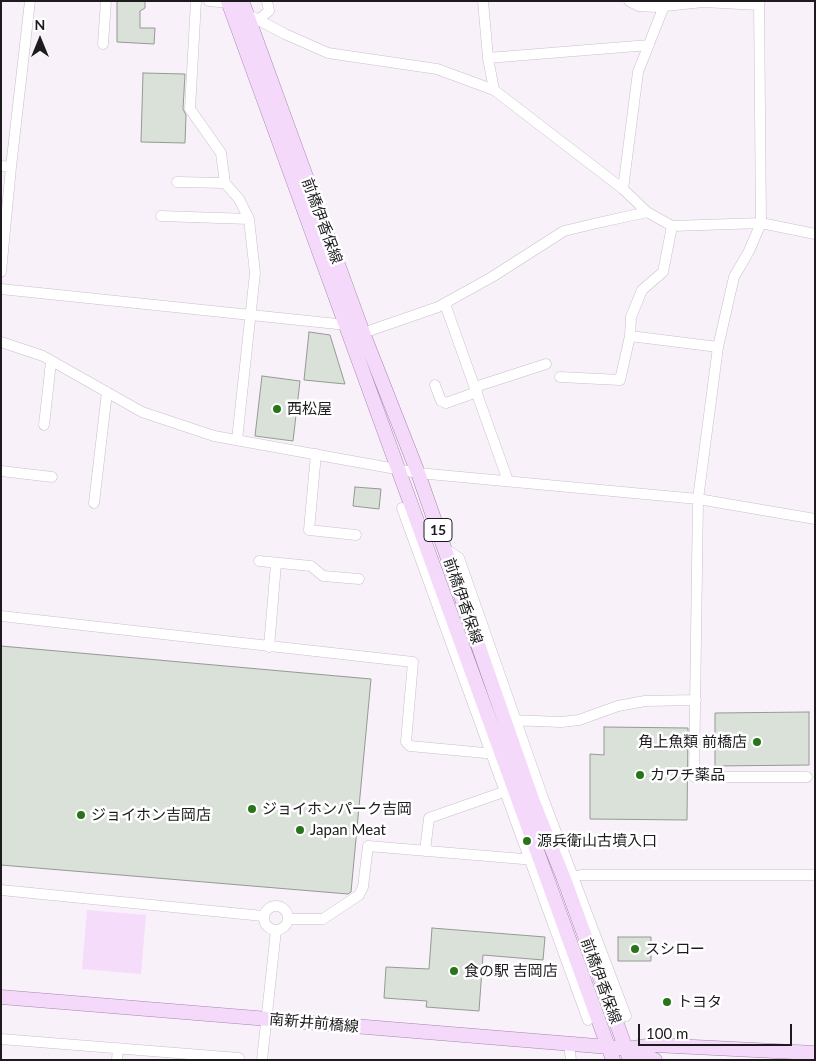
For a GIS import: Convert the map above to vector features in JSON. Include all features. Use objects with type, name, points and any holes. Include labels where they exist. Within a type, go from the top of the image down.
[{"type":"main road","name":"前橋伊香保線","points":[[241,8],[347,325],[399,469],[429,564],[486,687],[510,720],[538,800],[607,982],[628,1054]]},
{"type":"main road","name":"前橋伊香保線","points":[[241,8],[363,333],[418,473],[444,548],[486,687],[498,753],[576,972],[611,1054]]},
{"type":"main road","name":"南新井前橋線","points":[[1,997],[569,1044],[611,1054],[628,1054],[655,1060]]},
{"type":"main road","name":"南新井前橋線","points":[[628,1054],[654,1044],[815,1052]]},
{"type":"street","points":[[1,272],[6,166],[30,1]]},
{"type":"street","points":[[103,44],[106,1]]},
{"type":"street","points":[[196,1],[190,109],[221,153],[225,184],[239,199],[249,219],[255,273],[238,440]]},
{"type":"street","points":[[210,1],[241,8],[269,11],[266,1]]},
{"type":"street","points":[[483,1],[488,58],[494,90]]},
{"type":"street","points":[[629,1],[639,6],[664,6],[703,2],[760,3],[761,223],[750,251],[734,277],[718,347],[698,499],[694,777],[807,776]]},
{"type":"street","points":[[623,190],[638,72],[664,6]]},
{"type":"street","points":[[241,8],[328,53],[437,69],[494,90],[623,190],[647,212],[672,226],[761,223],[815,234]]},
{"type":"street","points":[[488,58],[649,45]]},
{"type":"street","points":[[177,182],[225,184]]},
{"type":"street","points":[[363,333],[444,304],[564,232],[647,212]]},
{"type":"street","points":[[161,216],[249,219]]},
{"type":"street","points":[[560,377],[620,380],[630,336],[631,318],[642,290],[663,272],[672,226]]},
{"type":"street","points":[[1,289],[347,325]]},
{"type":"street","points":[[444,304],[508,482]]},
{"type":"street","points":[[630,336],[718,347]]},
{"type":"street","points":[[1,342],[16,346],[51,362],[142,412],[214,436],[418,473],[698,499],[815,519]]},
{"type":"street","points":[[44,425],[51,362]]},
{"type":"street","points":[[435,385],[441,401],[446,403],[546,364]]},
{"type":"street","points":[[94,503],[107,392]]},
{"type":"street","points":[[316,454],[309,530],[356,535]]},
{"type":"street","points":[[1,471],[52,477]]},
{"type":"street","points":[[402,508],[429,564]]},
{"type":"street","points":[[259,561],[311,566],[323,576],[359,579]]},
{"type":"street","points":[[269,647],[276,564]]},
{"type":"street","points":[[1,616],[413,662],[406,742],[410,746],[498,753]]},
{"type":"street","points":[[510,720],[561,722],[579,720],[618,706],[645,701],[696,700]]},
{"type":"street","points":[[425,851],[429,818],[511,789]]},
{"type":"street","points":[[288,919],[323,919],[359,895],[363,887],[368,846],[536,860]]},
{"type":"street","points":[[569,878],[581,875],[815,875]]},
{"type":"street","points":[[1,890],[264,916]]},
{"type":"street","points":[[278,905],[285,910],[288,919],[283,928],[276,930],[268,927],[264,916],[270,906],[278,905]]},
{"type":"street","points":[[262,1060],[276,930]]},
{"type":"street","points":[[576,972],[588,1020]]},
{"type":"street","points":[[607,982],[626,1016]]},
{"type":"street","points":[[1,1039],[118,1048],[191,1057],[239,1058]]},
{"type":"street","points":[[569,1044],[570,1060]]},
{"type":"street","points":[[117,1060],[118,1048]]},
{"type":"shaded area","points":[[87,910],[146,915],[141,974],[82,969]]},
{"type":"building","points":[[117,1],[145,1],[145,8],[140,11],[140,28],[155,28],[154,44],[117,42]]},
{"type":"building","points":[[143,73],[185,74],[183,109],[186,115],[185,143],[141,142]]},
{"type":"building","points":[[309,332],[330,335],[345,384],[304,380]]},
{"type":"building","name":"西松屋","points":[[262,376],[300,381],[293,441],[255,436]]},
{"type":"building","points":[[355,487],[381,489],[379,509],[353,506]]},
{"type":"building","points":[[1,646],[371,679],[351,892],[348,894],[1,865]]},
{"type":"building","points":[[809,712],[809,765],[715,766],[715,713]]},
{"type":"building","points":[[604,727],[688,728],[687,820],[590,819],[590,754],[604,755]]},
{"type":"building","points":[[432,928],[545,937],[543,960],[483,955],[479,1011],[426,1007],[427,1001],[384,998],[386,967],[429,969]]},
{"type":"building","name":"スシロー","points":[[618,937],[651,937],[651,961],[618,961]]},
{"type":"place","name":"西松屋","points":[[277,409]]},
{"type":"place","name":"角上魚類 前橋店","points":[[757,742]]},
{"type":"place","name":"カワチ薬品","points":[[640,775]]},
{"type":"place","name":"ジョイホンパーク吉岡","points":[[252,809]]},
{"type":"place","name":"ジョイホン吉岡店","points":[[81,815]]},
{"type":"place","name":"Japan Meat","points":[[300,830]]},
{"type":"place","name":"源兵衛山古墳入口","points":[[527,841]]},
{"type":"place","name":"スシロー","points":[[635,949]]},
{"type":"place","name":"食の駅 吉岡店","points":[[454,971]]},
{"type":"place","name":"トヨタ","points":[[667,1002]]}]
